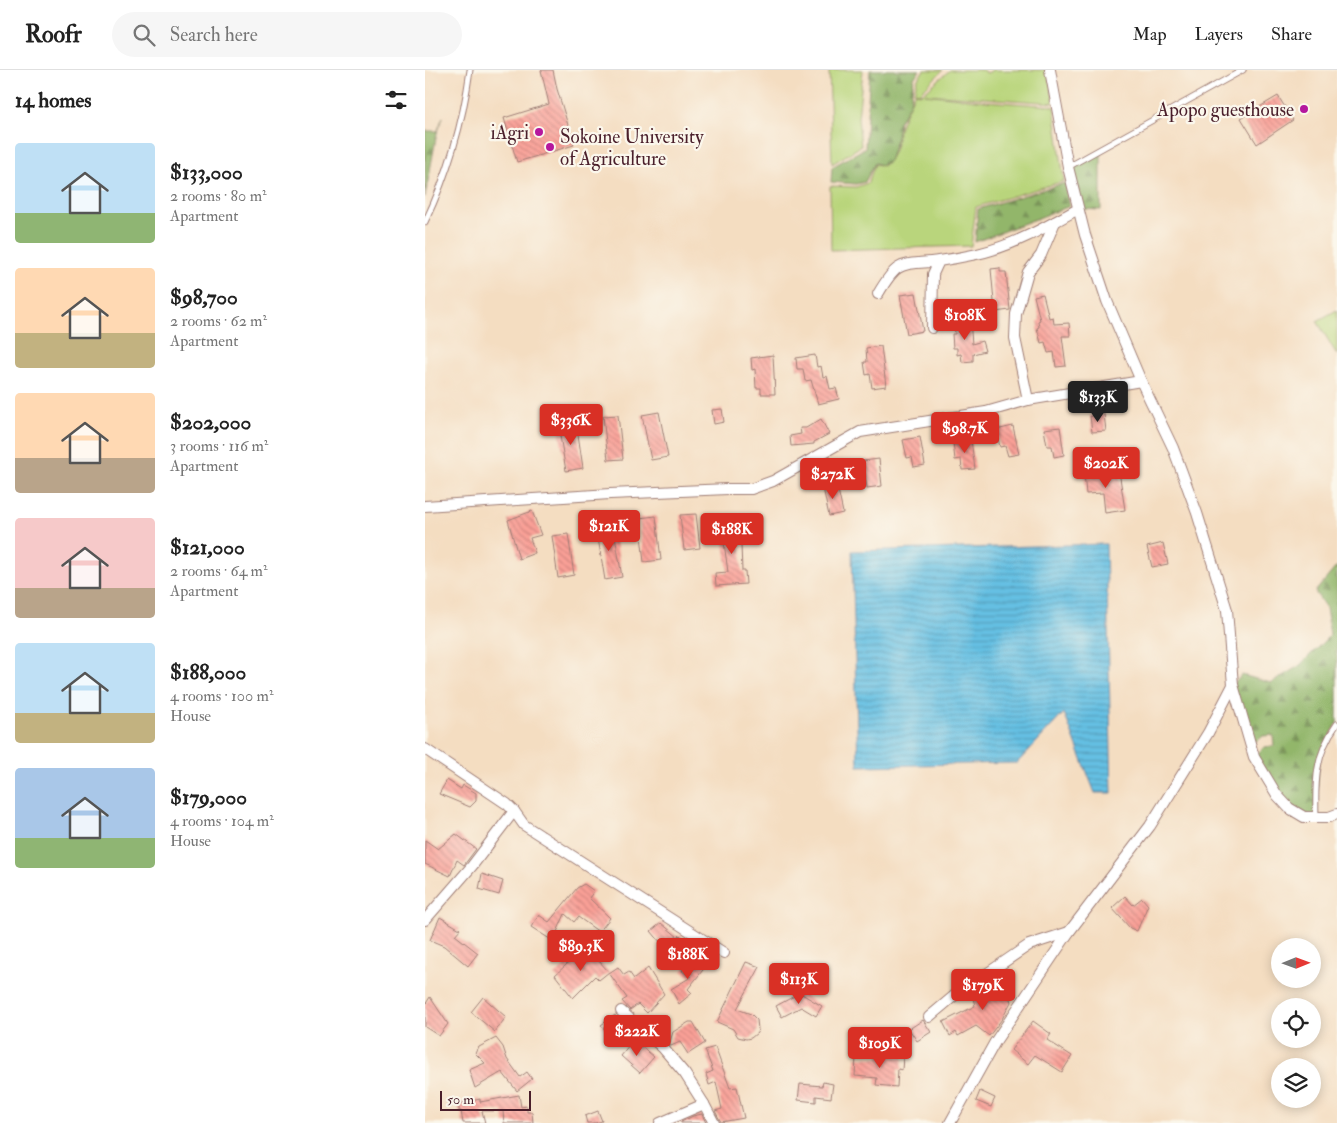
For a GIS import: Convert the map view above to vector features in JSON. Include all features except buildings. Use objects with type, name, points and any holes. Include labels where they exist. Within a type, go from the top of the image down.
[{"type":"street","points":[[1050,70],[1068,167],[1107,301],[1141,381],[1173,448],[1197,513],[1227,610],[1233,685],[1254,757],[1277,795],[1289,808],[1303,817],[1329,817],[1337,814]]},
{"type":"street","points":[[878,294],[894,270],[905,263],[939,261],[978,254],[1013,242],[1079,209]]},
{"type":"street","points":[[1028,400],[1015,338],[1016,314],[1027,272],[1041,255],[1055,222]]},
{"type":"street","points":[[932,328],[933,274],[939,261]]},
{"type":"street","points":[[425,506],[610,494],[751,489],[773,481],[860,432],[986,412],[1028,400],[1141,381]]},
{"type":"street","points":[[950,1123],[995,1042],[1069,932],[1150,826],[1208,733],[1233,685]]},
{"type":"street","points":[[425,749],[507,804],[524,825],[724,953]]},
{"type":"street","points":[[425,920],[472,866],[514,811]]},
{"type":"street","points":[[929,1017],[954,996],[1029,945],[1069,932]]},
{"type":"street","points":[[621,1012],[663,1048],[685,1074],[714,1123]]},
{"type":"street","points":[[660,1123],[703,1104]]},
{"type":"lane","points":[[425,222],[446,171],[465,107],[470,70]]},
{"type":"lane","points":[[1068,167],[1243,70]]},
{"type":"lane","points":[[1316,817],[1315,789],[1319,756],[1337,724]]},
{"type":"green space","points":[[829,70],[863,70],[858,118],[861,146],[832,164]]},
{"type":"green space","points":[[870,70],[920,70],[914,78],[910,103],[899,122],[897,137],[889,161],[882,165],[875,163],[865,182],[856,184],[831,182],[832,167],[865,148]]},
{"type":"green space","points":[[924,70],[943,70],[920,93],[914,92],[917,80]]},
{"type":"green space","points":[[950,70],[982,70],[987,73],[993,70],[1047,70],[1054,103],[925,94],[1054,106],[1064,181],[976,207],[971,246],[831,250],[830,186],[856,187],[868,183],[875,164],[883,166],[891,157],[901,123],[914,93],[922,94]]},
{"type":"green space","points":[[425,131],[438,131],[437,133],[425,197]]},
{"type":"green space","points":[[1101,152],[1101,210],[1081,209],[1071,168]]},
{"type":"green space","points":[[1065,183],[1070,206],[975,242],[978,209]]},
{"type":"green space","points":[[1337,310],[1337,355],[1317,321]]},
{"type":"green space","points":[[1337,566],[1337,724],[1319,756],[1316,817],[1289,808],[1254,757],[1264,747],[1274,746],[1273,735],[1263,736],[1250,745],[1233,685],[1242,675],[1271,683],[1299,666],[1330,635],[1326,608],[1315,592]]},
{"type":"water","points":[[1106,544],[1112,793],[1095,793],[1064,713],[1017,763],[858,766],[852,551]]},
{"type":"place","name":"Apopo guesthouse","points":[[1304,109]]},
{"type":"place","name":"iAgri","points":[[539,132]]},
{"type":"place","name":"Sokoine University of Agriculture","points":[[550,147]]}]
